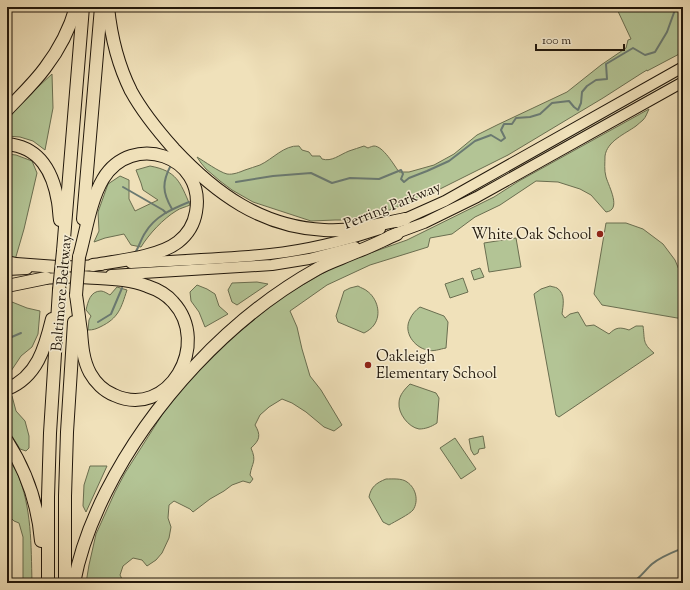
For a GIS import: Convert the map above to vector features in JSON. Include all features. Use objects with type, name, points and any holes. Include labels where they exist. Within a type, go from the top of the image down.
[{"type":"highway","points":[[7,110],[35,80],[49,62],[62,42],[76,7]]},
{"type":"highway","name":"Baltimore Beltway","points":[[46,583],[50,433],[58,294],[63,251],[83,7]]},
{"type":"highway","name":"Baltimore Beltway","points":[[65,583],[65,496],[69,386],[101,7]]},
{"type":"highway","points":[[108,7],[112,36],[116,50],[131,90],[147,117],[186,162],[223,194],[245,208],[268,218],[282,223],[310,229],[355,229],[405,219]]},
{"type":"highway","points":[[7,144],[20,146],[32,152],[43,162],[51,176],[58,202],[63,251]]},
{"type":"highway","points":[[80,252],[94,198],[109,171],[122,160],[138,154],[155,154],[169,158],[177,163],[188,174],[197,197],[196,210],[189,230],[178,242],[164,250],[147,255],[93,265]]},
{"type":"highway","points":[[74,583],[76,570],[87,534],[112,482],[142,431],[186,377],[216,345],[282,290],[332,261],[397,234]]},
{"type":"highway","points":[[7,262],[58,267]]},
{"type":"highway","points":[[76,295],[86,362],[90,372],[101,387],[110,394],[119,398],[136,400],[154,396],[169,386],[181,370],[185,360],[188,343],[184,319],[174,302],[158,291],[136,282],[81,277]]},
{"type":"highway","points":[[7,286],[46,278]]},
{"type":"highway","points":[[7,389],[15,385],[29,374],[36,364],[45,343],[58,294]]},
{"type":"highway","points":[[7,441],[25,474],[36,505],[41,532],[46,583]]},
{"type":"main road","name":"Perring Parkway","points":[[7,270],[271,254],[340,241],[383,228],[445,201],[683,67]]},
{"type":"main road","name":"Perring Parkway","points":[[7,281],[272,265],[309,259],[364,245],[424,223],[477,197],[683,82]]},
{"type":"green space","points":[[616,7],[683,7],[683,52],[647,70],[508,155],[426,196],[387,211],[356,220],[311,221],[253,202],[220,181],[206,169],[197,157],[220,171],[227,174],[232,174],[260,165],[283,150],[294,146],[299,146],[302,150],[309,152],[312,156],[320,156],[322,159],[329,160],[364,146],[368,148],[374,146],[385,152],[399,172],[409,172],[434,165],[454,154],[477,135],[567,92],[601,65],[626,48],[628,40],[631,39]]},
{"type":"green space","points":[[52,74],[53,108],[45,150],[33,141],[20,137],[7,136],[7,115]]},
{"type":"green space","points":[[649,109],[643,120],[617,138],[606,151],[605,172],[614,203],[611,210],[606,212],[591,195],[580,189],[558,182],[536,181],[500,205],[475,217],[452,234],[430,238],[428,247],[370,265],[327,285],[290,311],[297,327],[310,376],[321,390],[342,425],[334,431],[324,427],[306,412],[292,403],[282,399],[269,407],[260,415],[255,425],[259,437],[251,448],[254,459],[250,475],[253,479],[250,483],[243,481],[232,485],[193,512],[174,501],[169,505],[168,518],[171,527],[169,538],[162,553],[156,560],[147,566],[142,560],[133,558],[123,566],[120,575],[124,583],[86,583],[96,534],[125,473],[167,407],[200,367],[233,337],[280,298],[339,264],[407,240],[494,197],[519,181]]},
{"type":"green space","points":[[7,154],[16,155],[32,161],[37,173],[15,260],[7,255]]},
{"type":"green space","points":[[150,166],[172,174],[180,184],[190,205],[178,210],[161,222],[141,247],[131,245],[124,234],[94,242],[99,231],[98,212],[108,184],[120,176],[129,180],[129,199],[135,211],[158,200],[143,190],[136,170]]},
{"type":"green space","points":[[606,223],[626,223],[643,229],[663,244],[675,260],[682,277],[683,319],[602,305],[594,294]]},
{"type":"green space","points":[[516,238],[521,267],[489,272],[484,243]]},
{"type":"green space","points":[[480,268],[484,277],[474,280],[471,271]]},
{"type":"green space","points":[[463,278],[468,292],[450,298],[445,284]]},
{"type":"green space","points":[[257,282],[268,284],[237,305],[232,302],[228,290],[232,283]]},
{"type":"green space","points":[[197,285],[215,294],[219,306],[228,314],[205,327],[199,312],[191,301],[190,292]]},
{"type":"green space","points":[[358,286],[370,294],[376,302],[378,311],[378,316],[374,325],[364,333],[338,322],[336,316],[344,291]]},
{"type":"green space","points":[[550,286],[557,288],[562,293],[562,314],[565,318],[570,314],[578,312],[586,326],[594,325],[609,334],[618,328],[629,330],[636,326],[643,326],[646,344],[654,353],[559,417],[556,415],[534,294],[541,289]]},
{"type":"green space","points":[[117,287],[127,290],[118,312],[106,324],[96,329],[88,330],[91,316],[86,310],[92,295],[97,291],[101,291],[110,295]]},
{"type":"green space","points":[[7,300],[27,308],[40,311],[38,334],[32,347],[21,356],[7,378]]},
{"type":"green space","points":[[420,307],[444,316],[448,322],[446,348],[429,351],[418,346],[411,338],[408,324],[412,315]]},
{"type":"green space","points":[[410,384],[436,393],[439,398],[437,423],[428,428],[419,429],[411,426],[404,419],[400,411],[400,397]]},
{"type":"green space","points":[[12,396],[16,411],[25,421],[29,436],[29,448],[26,451],[20,449],[7,428],[7,397]]},
{"type":"green space","points":[[483,436],[485,448],[479,449],[478,453],[474,455],[471,450],[469,439]]},
{"type":"green space","points":[[455,438],[476,469],[461,479],[440,448]]},
{"type":"green space","points":[[7,456],[17,472],[26,499],[30,527],[32,583],[23,583],[23,537],[19,523],[14,521],[7,514]]},
{"type":"green space","points":[[90,466],[107,466],[86,512],[83,506],[84,485]]},
{"type":"green space","points":[[386,479],[400,479],[407,482],[413,488],[416,495],[416,503],[413,510],[389,525],[383,522],[369,497],[374,486]]},
{"type":"waterway","points":[[236,182],[273,176],[311,173],[332,183],[350,178],[379,179],[401,170],[403,174],[401,179],[404,182],[409,178],[449,161],[475,141],[491,135],[501,141],[505,138],[501,130],[504,124],[512,124],[516,118],[530,117],[540,114],[552,103],[569,101],[578,110],[581,103],[582,92],[587,86],[596,80],[607,79],[606,64],[633,48],[645,55],[655,52],[667,32],[676,7]]},
{"type":"waterway","points":[[171,165],[164,187],[166,197],[172,209]]},
{"type":"waterway","points":[[123,187],[166,213]]},
{"type":"waterway","points":[[135,253],[144,235],[154,222],[170,210],[189,202]]},
{"type":"waterway","points":[[98,322],[111,314],[122,288]]},
{"type":"waterway","points":[[7,339],[21,333]]},
{"type":"waterway","points":[[631,583],[655,561],[683,548]]},
{"type":"waterway","points":[[567,583],[571,581],[579,581],[583,583]]},
{"type":"place","name":"White Oak School","points":[[600,234]]},
{"type":"place","name":"Oakleigh Elementary School","points":[[368,365]]}]
